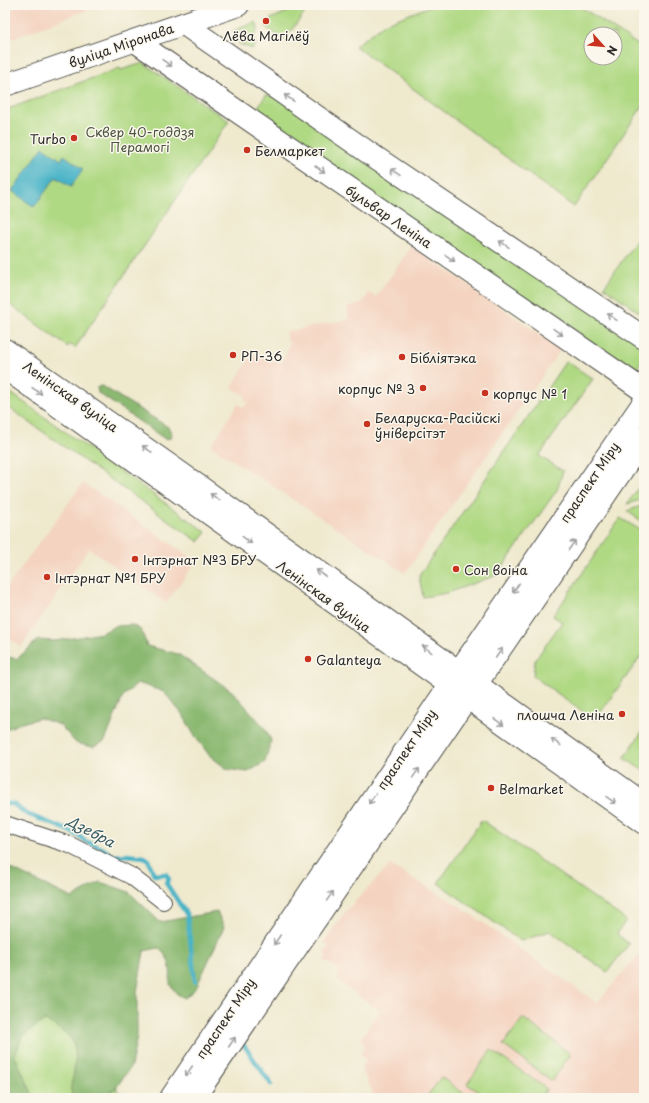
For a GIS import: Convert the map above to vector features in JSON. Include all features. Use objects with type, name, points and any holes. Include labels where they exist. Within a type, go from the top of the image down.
[{"type":"main road","name":"вуліца Міронава","points":[[5,85],[238,5]]},
{"type":"main road","points":[[184,24],[369,154],[644,338]]},
{"type":"main road","name":"бульвар Леніна","points":[[135,41],[644,391]]},
{"type":"main road","name":"Ленінская вуліца","points":[[5,350],[192,481],[453,679]]},
{"type":"main road","name":"Ленінская вуліца","points":[[5,368],[472,692],[644,804]]},
{"type":"main road","name":"праспект Міру","points":[[194,1098],[453,679],[644,402]]},
{"type":"main road","name":"праспект Міру","points":[[170,1098],[472,692],[644,438]]},
{"type":"main road","name":"Ленінская вуліца","points":[[472,692],[644,823]]},
{"type":"street","points":[[5,824],[70,845],[132,876],[164,901]]},
{"type":"shaded area","points":[[5,5],[88,5],[90,9],[5,41]]},
{"type":"shaded area","name":"Беларуска-Расійскі ўніверсітэт","points":[[412,246],[561,349],[405,573],[211,446],[238,404],[244,408],[248,402],[244,400],[246,396],[232,388],[252,356],[282,363],[290,343],[286,332],[349,319],[347,307],[361,304],[369,293],[376,297]]},
{"type":"shaded area","points":[[83,483],[196,561],[166,603],[89,548],[21,647],[5,636],[5,590]]},
{"type":"shaded area","points":[[390,865],[459,906],[597,1003],[644,948],[644,1098],[375,1098],[361,1067],[366,1061],[361,1053],[365,1046],[361,1038],[380,1011],[337,980],[340,971],[324,960],[327,956],[324,953],[329,946],[324,942],[346,911]]},
{"type":"green space","points":[[433,5],[578,5],[610,26],[583,26],[583,66],[623,66],[623,35],[644,49],[644,104],[574,207],[355,46],[384,24]]},
{"type":"green space","points":[[301,6],[306,11],[284,40],[267,28],[266,21]]},
{"type":"green space","points":[[256,22],[258,29],[253,39],[256,44],[253,49],[239,44],[233,31]]},
{"type":"green space","name":"Сквер 40-годдзя Перамогі","points":[[143,63],[229,121],[75,348],[70,344],[68,347],[5,301],[5,110],[120,68],[121,70]],"holes":[[[64,156],[71,187],[56,177]]]},
{"type":"green space","points":[[266,95],[276,96],[644,346],[644,357],[633,374],[261,120],[256,110]]},
{"type":"green space","points":[[644,229],[644,315],[643,315],[604,287]]},
{"type":"green space","points":[[566,361],[593,379],[539,456],[563,471],[557,490],[497,575],[447,593],[423,597],[419,576]]},
{"type":"green space","points":[[102,386],[168,427],[172,434],[170,438],[165,439],[98,393],[97,387]]},
{"type":"green space","points":[[5,389],[206,532],[199,542],[5,405]]},
{"type":"green space","points":[[644,480],[644,499],[627,504]]},
{"type":"green space","points":[[644,505],[644,523],[627,511]]},
{"type":"green space","points":[[620,518],[644,532],[644,652],[595,720],[533,676],[535,660],[562,622],[553,616]]},
{"type":"green space","points":[[132,625],[141,630],[147,646],[178,654],[233,692],[264,727],[271,740],[265,762],[248,772],[227,769],[209,755],[193,733],[183,715],[164,692],[138,683],[123,696],[105,741],[93,747],[76,743],[60,725],[40,718],[18,724],[5,730],[5,656],[17,659],[38,640],[55,641],[102,633],[115,626]]},
{"type":"green space","points":[[644,729],[644,771],[624,758]]},
{"type":"green space","points":[[482,820],[626,920],[617,934],[629,944],[607,972],[550,931],[521,941],[438,883]]},
{"type":"green space","points":[[5,866],[72,898],[100,882],[129,892],[160,922],[217,912],[224,927],[196,988],[185,998],[177,994],[170,984],[169,964],[166,956],[158,948],[144,951],[137,992],[137,1036],[131,1066],[116,1088],[101,1098],[74,1098],[71,1093],[71,1088],[75,1065],[75,1048],[69,1036],[45,1020],[22,1036],[15,1056],[34,1098],[5,1098]]},
{"type":"green space","points":[[5,956],[105,1052],[120,1098],[5,1098]]},
{"type":"green space","points":[[523,1018],[571,1054],[552,1081],[503,1045]]},
{"type":"green space","points":[[491,1050],[547,1089],[540,1098],[488,1098],[467,1084]]},
{"type":"green space","points":[[441,1077],[470,1098],[426,1098]]},
{"type":"water","points":[[43,147],[61,160],[64,155],[83,169],[71,187],[56,177],[34,207],[12,191]]},
{"type":"waterway","name":"Дзебра","points":[[5,804],[13,804],[27,814],[65,829],[81,837],[85,841],[102,848],[113,856],[127,855],[144,857],[148,859],[154,875],[166,874],[169,879],[166,883],[187,915],[195,981]]},
{"type":"waterway","name":"Дзебра","points":[[243,1044],[271,1084]]},
{"type":"place","name":"Лёва Магілёў","points":[[266,21]]},
{"type":"place","name":"Turbo","points":[[74,138]]},
{"type":"place","name":"Белмаркет","points":[[247,150]]},
{"type":"place","name":"РП-36","points":[[233,355]]},
{"type":"place","name":"Бібліятэка","points":[[402,357]]},
{"type":"place","name":"корпус № 3","points":[[423,388]]},
{"type":"place","name":"корпус № 1","points":[[485,393]]},
{"type":"place","name":"Беларуска-Расійскі ўніверсітэт","points":[[367,424]]},
{"type":"place","name":"Інтэрнат №3 БРУ","points":[[135,559]]},
{"type":"place","name":"Сон воіна","points":[[456,569]]},
{"type":"place","name":"Інтэрнат №1 БРУ","points":[[47,577]]},
{"type":"place","name":"Galanteya","points":[[308,659]]},
{"type":"place","name":"плошча Леніна","points":[[622,714]]},
{"type":"place","name":"Belmarket","points":[[491,788]]}]
